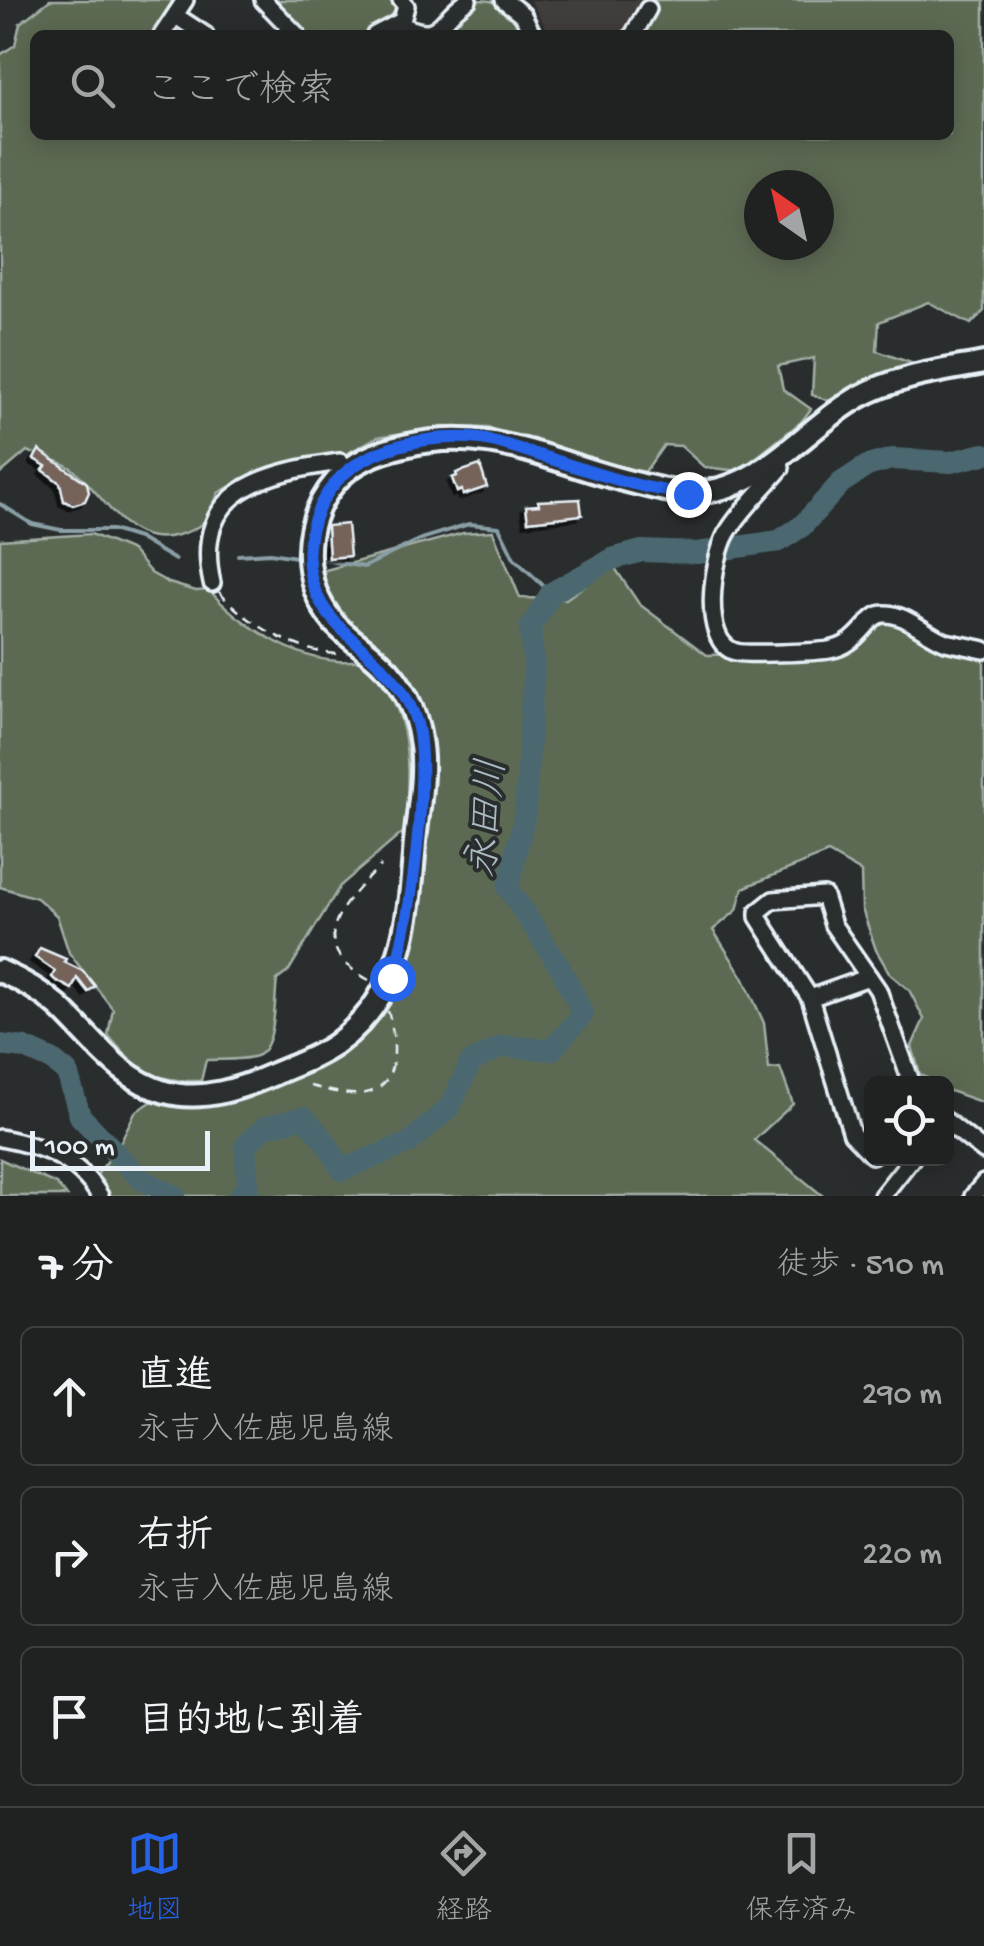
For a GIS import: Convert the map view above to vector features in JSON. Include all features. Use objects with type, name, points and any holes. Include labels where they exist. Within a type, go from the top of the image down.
[{"type":"main road","points":[[0,971],[43,994],[127,1075],[173,1094],[220,1093],[253,1083],[324,1052],[360,1024],[392,978],[400,956],[412,880],[422,762],[416,719],[403,691],[380,661],[354,641],[324,609],[308,560],[314,518],[342,476],[362,460],[422,442],[472,438],[621,480],[688,494],[729,488],[780,458],[830,416],[875,388],[984,363]]},
{"type":"street","points":[[165,30],[185,0]]},
{"type":"street","points":[[263,0],[292,30]]},
{"type":"street","points":[[400,0],[406,6],[401,24]]},
{"type":"street","points":[[436,30],[468,0]]},
{"type":"street","points":[[504,0],[523,14],[531,30]]},
{"type":"street","points":[[636,30],[648,9]]},
{"type":"street","points":[[182,20],[197,30]]},
{"type":"street","points":[[383,30],[401,24],[412,30]]},
{"type":"street","points":[[780,458],[781,468],[728,532],[717,560],[714,628],[720,640],[734,652],[831,650],[862,635],[868,622],[882,614],[894,615],[944,641],[984,650]]},
{"type":"street","points":[[212,583],[207,560],[212,529],[223,504],[238,490],[285,471],[322,464],[340,462],[342,476]]},
{"type":"street","points":[[864,1147],[852,1134],[810,998],[758,918],[758,912],[770,900],[822,894],[834,925],[878,990],[909,1076]]},
{"type":"street","points":[[810,998],[870,978]]},
{"type":"street","points":[[954,1127],[984,1151]]},
{"type":"street","points":[[0,1138],[39,1146],[60,1156],[84,1174],[100,1196]]},
{"type":"street","points":[[884,1166],[897,1177]]},
{"type":"street","points":[[882,1196],[906,1166]]},
{"type":"street","points":[[974,1196],[984,1183]]},
{"type":"path","points":[[212,583],[240,614],[262,629],[339,655],[354,641]]},
{"type":"shaded area","points":[[530,0],[645,0],[625,30],[547,30]]},
{"type":"green space","points":[[50,0],[176,0],[161,30],[30,30],[30,140],[954,140],[954,30],[645,30],[643,10],[653,0],[984,0],[984,311],[971,324],[928,302],[879,322],[877,351],[922,367],[872,382],[829,401],[812,395],[814,358],[778,366],[783,389],[811,409],[801,422],[739,471],[704,467],[681,446],[664,445],[644,473],[489,428],[442,427],[377,437],[346,454],[255,473],[218,493],[209,515],[194,529],[159,538],[144,535],[118,518],[84,480],[61,463],[27,451],[0,474],[0,55],[15,45],[20,23]]},
{"type":"green space","points":[[269,0],[393,0],[400,8],[372,30],[302,30]]},
{"type":"green space","points":[[478,0],[496,2],[509,9],[527,30],[445,30],[465,6]]},
{"type":"green space","points":[[493,531],[520,598],[566,599],[613,565],[639,604],[707,655],[844,651],[884,618],[942,645],[984,656],[984,1103],[954,1092],[954,1076],[920,1074],[912,1046],[924,1019],[909,990],[890,974],[876,950],[862,909],[861,872],[828,853],[743,888],[737,910],[713,930],[743,977],[764,1023],[769,1069],[780,1068],[793,1104],[754,1140],[823,1196],[111,1196],[96,1176],[118,1147],[135,1112],[156,1099],[210,1105],[262,1091],[341,1050],[373,1024],[393,996],[414,936],[426,835],[428,735],[326,592],[322,571],[463,533]]},
{"type":"green space","points":[[91,534],[132,551],[151,573],[169,583],[196,591],[209,590],[235,615],[284,646],[320,658],[361,661],[392,697],[405,738],[406,830],[340,886],[288,972],[277,980],[271,1034],[263,1052],[244,1059],[206,1060],[201,1081],[159,1076],[128,1058],[108,1035],[113,1009],[69,953],[57,916],[37,898],[0,887],[0,540]]},
{"type":"green space","points":[[0,1159],[56,1184],[67,1196],[0,1196]]},
{"type":"building","points":[[39,450],[87,483],[85,501],[73,505],[64,501],[60,483],[34,459]]},
{"type":"building","points":[[480,465],[487,487],[463,495],[462,490],[457,492],[452,478],[456,473]]},
{"type":"building","points":[[580,499],[582,515],[528,521],[526,506],[539,505],[538,501]]},
{"type":"building","points":[[347,524],[350,556],[329,558],[327,526]]},
{"type":"building","points":[[40,948],[66,959],[64,962],[83,971],[95,986],[88,992],[77,978],[72,989],[55,980],[55,971],[35,957]]},
{"type":"waterway","name":"永田川","points":[[239,1196],[248,1187],[245,1146],[265,1127],[304,1117],[325,1141],[342,1170],[409,1143],[450,1107],[471,1062],[503,1046],[552,1050],[583,1014],[560,967],[508,888],[525,813],[534,665],[530,629],[551,593],[612,559],[642,551],[697,553],[779,541],[802,526],[841,483],[867,466],[892,459],[951,462],[984,454]]},
{"type":"waterway","points":[[0,504],[32,524],[61,530],[112,530],[138,538],[175,560]]},
{"type":"waterway","points":[[317,559],[364,567],[421,539],[469,524],[499,527],[514,558],[551,593]]},
{"type":"waterway","points":[[238,555],[270,553],[303,558]]},
{"type":"waterway","name":"永田川","points":[[0,1045],[25,1048],[67,1072],[80,1116],[141,1179],[175,1196]]},
{"type":"route","points":[[392,978],[400,956],[412,880],[421,741],[416,719],[390,672],[347,636],[324,609],[317,594],[308,560],[309,544],[314,518],[325,496],[362,460],[397,448],[452,438],[499,443],[621,480],[688,494]]}]
